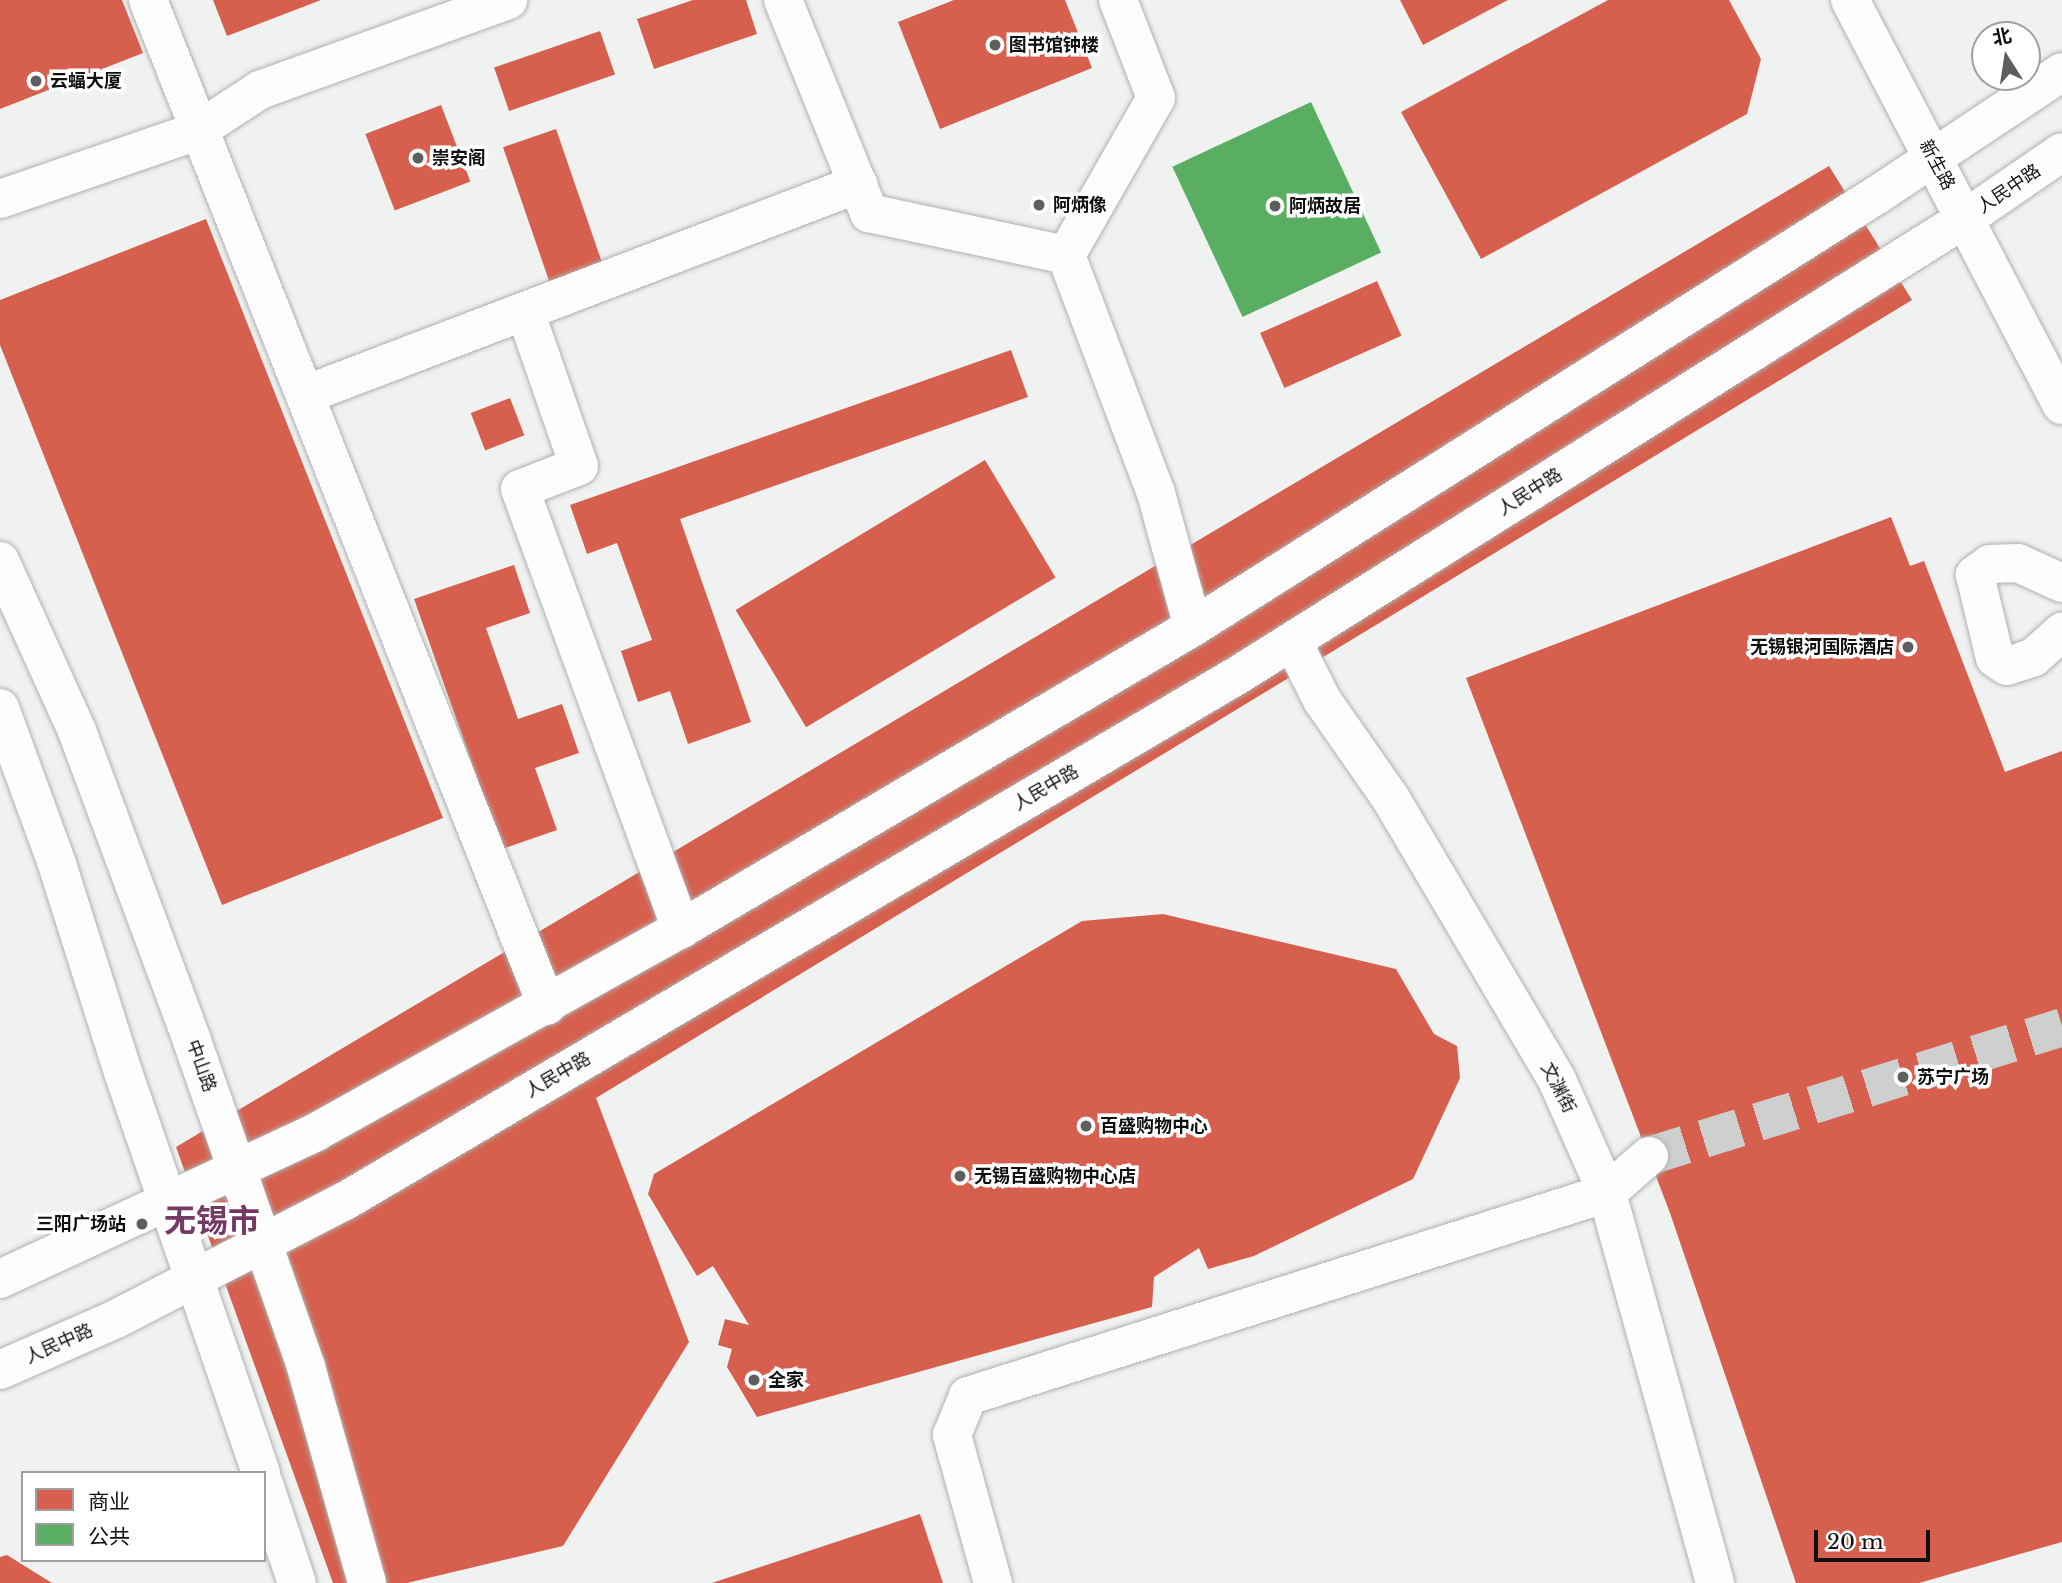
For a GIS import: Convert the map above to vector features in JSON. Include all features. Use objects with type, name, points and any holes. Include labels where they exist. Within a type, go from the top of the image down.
[{"type":"main road","points":[[148,0],[197,131],[307,394],[547,1006]]},
{"type":"main road","points":[[0,199],[197,131],[260,90],[508,0]]},
{"type":"main road","points":[[783,0],[869,213],[1066,255]]},
{"type":"main road","points":[[1066,255],[1156,98],[1118,0]]},
{"type":"main road","name":"新生路","points":[[1850,0],[2062,405]]},
{"type":"main road","points":[[0,1279],[316,1132],[547,1006],[681,929],[1193,627],[2062,72]]},
{"type":"main road","name":"人民中路","points":[[0,1370],[195,1278],[357,1194],[1293,642],[1966,218],[2062,152]]},
{"type":"main road","points":[[307,394],[526,314],[858,184]]},
{"type":"main road","points":[[1066,255],[1156,493],[1193,627]]},
{"type":"main road","points":[[526,314],[579,466],[520,489],[681,929]]},
{"type":"main road","name":"中山路","points":[[0,561],[77,732],[237,1169],[306,1367],[367,1583]]},
{"type":"main road","points":[[2062,583],[2018,563],[1990,564],[1975,576],[1995,658],[2007,666],[2034,657],[2062,632]]},
{"type":"main road","name":"文渊街","points":[[1293,642],[1322,700],[1391,799],[1557,1080],[1607,1193],[1715,1583]]},
{"type":"main road","points":[[0,708],[57,864],[260,1471]]},
{"type":"main road","points":[[993,1583],[952,1435],[968,1396],[1607,1193],[1649,1156]]},
{"type":"main road","points":[[266,1490],[296,1583]]},
{"type":"building: 商业","name":"云蝠大厦","points":[[0,0],[122,0],[143,53],[0,109]]},
{"type":"building: 商业","points":[[213,0],[321,0],[227,36]]},
{"type":"building: 商业","points":[[693,0],[746,0],[757,34],[654,69],[637,19]]},
{"type":"building: 商业","name":"图书馆钟楼","points":[[954,0],[1065,0],[1092,68],[940,129],[898,22]]},
{"type":"building: 商业","points":[[1400,0],[1508,0],[1423,45]]},
{"type":"building: 商业","points":[[1608,0],[1729,0],[1761,59],[1747,114],[1481,259],[1401,112]]},
{"type":"building: 商业","points":[[600,31],[615,74],[509,111],[494,67]]},
{"type":"building: 商业","name":"崇安阁","points":[[441,105],[470,182],[395,211],[365,134]]},
{"type":"building: 商业","points":[[556,129],[603,264],[550,282],[503,147]]},
{"type":"building: 商业","points":[[1829,166],[1912,300],[596,1098],[689,1342],[563,1546],[407,1583],[333,1583],[176,1147]]},
{"type":"building: 商业","points":[[206,219],[443,818],[222,905],[0,345],[0,300]]},
{"type":"building: 商业","points":[[1377,281],[1401,336],[1284,388],[1260,333]]},
{"type":"building: 商业","points":[[1011,350],[1028,397],[680,519],[751,722],[688,744],[670,691],[638,702],[621,651],[652,640],[617,543],[587,554],[570,505]]},
{"type":"building: 商业","points":[[510,398],[524,435],[485,450],[471,413]]},
{"type":"building: 商业","points":[[985,460],[1056,577],[806,727],[736,610]]},
{"type":"building: 商业","points":[[1891,517],[1910,566],[1924,561],[2005,772],[2062,751],[2062,1542],[1919,1583],[1796,1583],[1670,1213],[1466,678]]},
{"type":"building: 商业","points":[[514,565],[530,613],[486,628],[518,719],[562,704],[579,753],[535,768],[557,830],[502,849],[414,599]]},
{"type":"building: 商业","name":"百盛购物中心","points":[[1163,914],[1396,969],[1434,1034],[1457,1046],[1460,1078],[1413,1179],[1254,1256],[1208,1269],[1199,1248],[1154,1277],[1152,1307],[757,1417],[727,1367],[732,1349],[718,1345],[725,1319],[749,1325],[713,1266],[697,1276],[648,1194],[654,1174],[1082,921]]},
{"type":"building: 商业","points":[[920,1514],[943,1583],[712,1583]]},
{"type":"building: 商业","points":[[7,1555],[52,1583],[0,1583],[0,1557]]},
{"type":"building: 公共","name":"阿炳故居","points":[[1311,102],[1381,252],[1242,317],[1172,167]]},
{"type":"tunnel","points":[[1649,1156],[2062,1027]]},
{"type":"place","name":"图书馆钟楼","points":[[995,45]]},
{"type":"place","name":"云蝠大厦","points":[[36,81]]},
{"type":"place","name":"崇安阁","points":[[418,158]]},
{"type":"place","name":"阿炳像","points":[[1039,205]]},
{"type":"place","name":"阿炳故居","points":[[1275,206]]},
{"type":"place","name":"无锡银河国际酒店","points":[[1908,647]]},
{"type":"place","name":"苏宁广场","points":[[1903,1077]]},
{"type":"place","name":"百盛购物中心","points":[[1086,1126]]},
{"type":"place","name":"无锡百盛购物中心店","points":[[960,1176]]},
{"type":"place","name":"三阳广场站","points":[[142,1224]]},
{"type":"place","name":"全家","points":[[754,1380]]},
{"type":"district","name":"无锡市","points":[[212,1221]]}]
